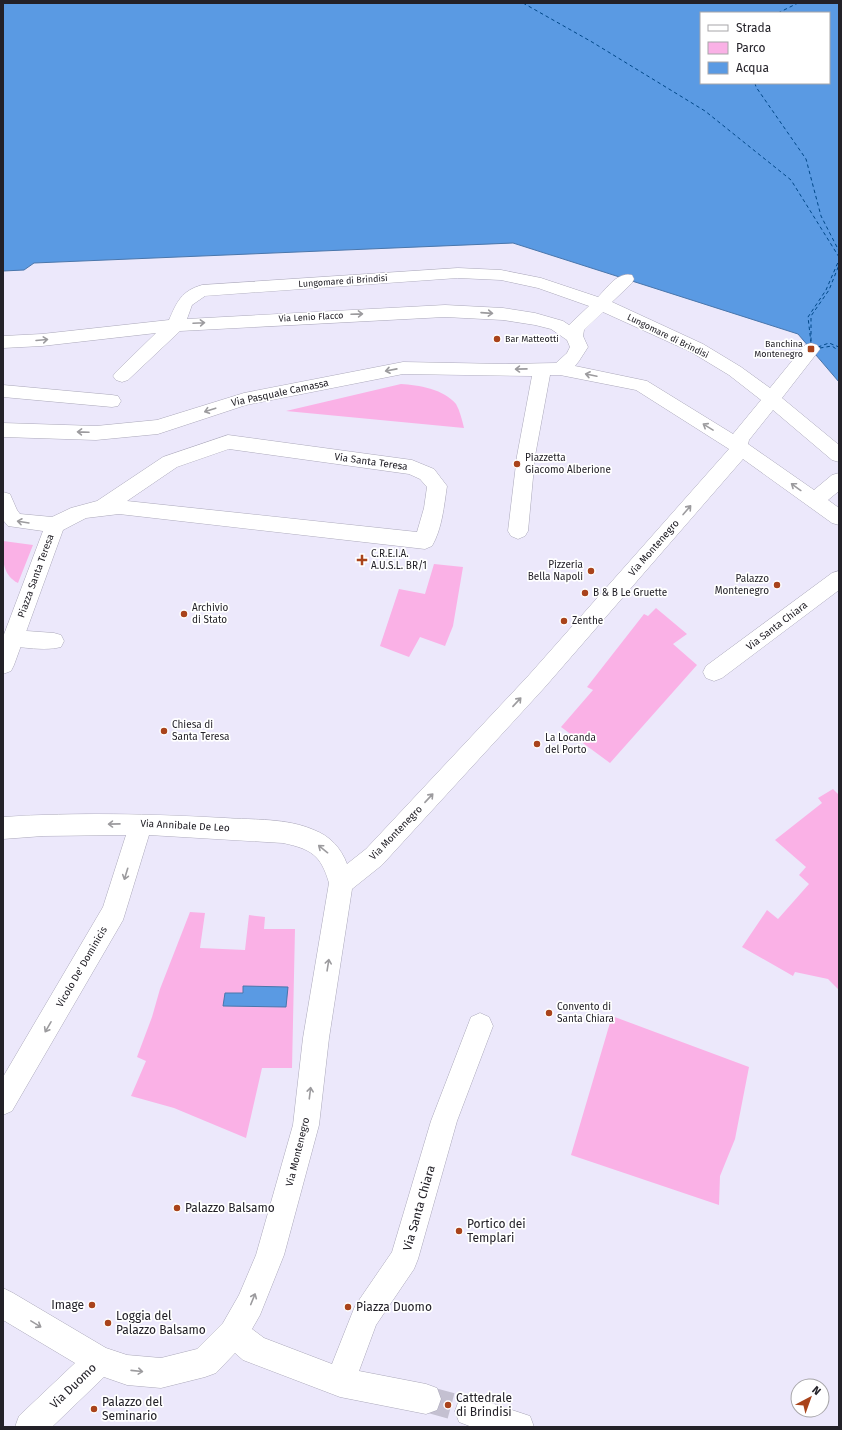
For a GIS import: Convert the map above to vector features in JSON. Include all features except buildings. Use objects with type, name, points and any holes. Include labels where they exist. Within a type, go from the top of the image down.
[{"type":"street","name":"Lungomare di Brindisi","points":[[122,376],[175,325],[179,318],[182,304],[189,297],[202,291],[458,273],[501,275],[541,283],[600,304],[697,348],[735,371],[772,399],[839,455]]},
{"type":"street","points":[[518,531],[526,456],[551,369],[573,357],[579,347],[574,336],[576,328],[626,279]]},
{"type":"street","name":"Via Lenio Flacco","points":[[3,342],[42,340],[175,325],[445,310],[503,314],[535,319],[557,325],[574,336]]},
{"type":"street","points":[[740,445],[740,439],[811,349]]},
{"type":"street","name":"Via Pasquale Camassa","points":[[3,430],[96,433],[158,427],[244,399],[403,368],[551,369],[641,385],[740,445],[839,518]]},
{"type":"street","points":[[3,391],[112,401]]},
{"type":"street","name":"Via Santa Teresa","points":[[55,525],[80,512],[103,507],[119,507],[425,542],[434,508],[437,486],[427,474],[412,467],[228,442],[170,462],[103,507]]},
{"type":"street","name":"Via Montenegro","points":[[233,1333],[250,1305],[270,1256],[306,1125],[316,1038],[341,883],[374,857],[537,681],[740,445]]},
{"type":"street","points":[[815,501],[839,480]]},
{"type":"street","name":"Piazza Santa Teresa","points":[[3,500],[8,513],[15,521],[55,525],[3,665]]},
{"type":"street","name":"Via Santa Chiara","points":[[714,672],[839,579]]},
{"type":"street","name":"Via Annibale De Leo","points":[[3,828],[43,825],[141,824],[283,832],[308,838],[327,851],[335,863],[341,883]]},
{"type":"street","name":"Vicolo De' Dominicis","points":[[3,1102],[114,912],[141,824]]},
{"type":"street","name":"Via Santa Chiara","points":[[340,1382],[365,1316],[404,1260],[444,1121],[480,1026]]},
{"type":"street","points":[[3,1303],[99,1362],[127,1370],[161,1373],[205,1362],[233,1333],[254,1349],[340,1382],[426,1399]]},
{"type":"street","name":"Via Duomo","points":[[30,1427],[99,1362]]},
{"type":"street","points":[[470,1411],[519,1427]]},
{"type":"lane","points":[[13,638],[54,641]]},
{"type":"green space","points":[[401,384],[415,385],[438,391],[451,399],[456,404],[464,428],[286,411]]},
{"type":"green space","points":[[3,541],[33,545],[18,583],[8,575],[4,565]]},
{"type":"green space","points":[[434,564],[463,567],[453,626],[445,646],[420,637],[409,657],[380,646],[399,589],[425,594]]},
{"type":"green space","points":[[656,608],[687,634],[673,644],[697,665],[610,763],[561,727],[593,690],[587,687],[644,614],[648,616]]},
{"type":"green space","points":[[833,789],[839,795],[839,990],[828,979],[795,972],[793,976],[742,947],[767,910],[778,919],[809,884],[799,875],[806,867],[775,840],[822,803],[818,798]]},
{"type":"green space","points":[[190,912],[205,913],[200,948],[245,950],[249,915],[265,917],[264,929],[295,929],[292,1068],[262,1068],[246,1138],[174,1108],[131,1096],[146,1061],[137,1057],[152,1017],[160,989]]},
{"type":"green space","points":[[612,1016],[749,1067],[735,1139],[720,1176],[719,1205],[571,1155]]},
{"type":"water","points":[[3,3],[839,3],[839,382],[798,334],[513,243],[34,263],[24,270],[3,271]]},
{"type":"water","points":[[243,986],[288,987],[286,1007],[223,1006],[225,993],[243,993]]},
{"type":"ferry route","points":[[523,3],[592,42],[705,111],[791,180],[839,257]]},
{"type":"ferry route","points":[[780,12],[798,3]]},
{"type":"ferry route","points":[[755,84],[806,159],[821,216],[839,251]]},
{"type":"ferry route","points":[[811,343],[808,317],[826,290],[839,260]]},
{"type":"ferry route","points":[[811,341],[811,316],[829,290],[839,265]]},
{"type":"ferry route","points":[[818,347],[829,343],[839,347]]},
{"type":"ferry route","points":[[820,348],[832,346],[839,351]]},
{"type":"tunnel","points":[[426,1399],[470,1411]]},
{"type":"place","name":"Bar Matteotti","points":[[497,339]]},
{"type":"place","name":"Banchina Montenegro","points":[[811,349]]},
{"type":"place","name":"Piazzetta Giacomo Alberione","points":[[517,464]]},
{"type":"place","name":"C.R.E.I.A. A.U.S.L. BR/1","points":[[362,560]]},
{"type":"place","name":"Pizzeria Bella Napoli","points":[[591,571]]},
{"type":"place","name":"Palazzo Montenegro","points":[[777,585]]},
{"type":"place","name":"B & B Le Gruette","points":[[585,593]]},
{"type":"place","name":"Archivio di Stato","points":[[184,614]]},
{"type":"place","name":"Zenthe","points":[[564,621]]},
{"type":"place","name":"Chiesa di Santa Teresa","points":[[164,731]]},
{"type":"place","name":"La Locanda del Porto","points":[[537,744]]},
{"type":"place","name":"Convento di Santa Chiara","points":[[549,1013]]},
{"type":"place","name":"Palazzo Balsamo","points":[[177,1208]]},
{"type":"place","name":"Portico dei Templari","points":[[459,1231]]},
{"type":"place","name":"Image","points":[[92,1305]]},
{"type":"place","name":"Piazza Duomo","points":[[348,1307]]},
{"type":"place","name":"Loggia del Palazzo Balsamo","points":[[108,1323]]},
{"type":"place","name":"Cattedrale di Brindisi","points":[[448,1405]]},
{"type":"place","name":"Palazzo del Seminario","points":[[94,1409]]}]
